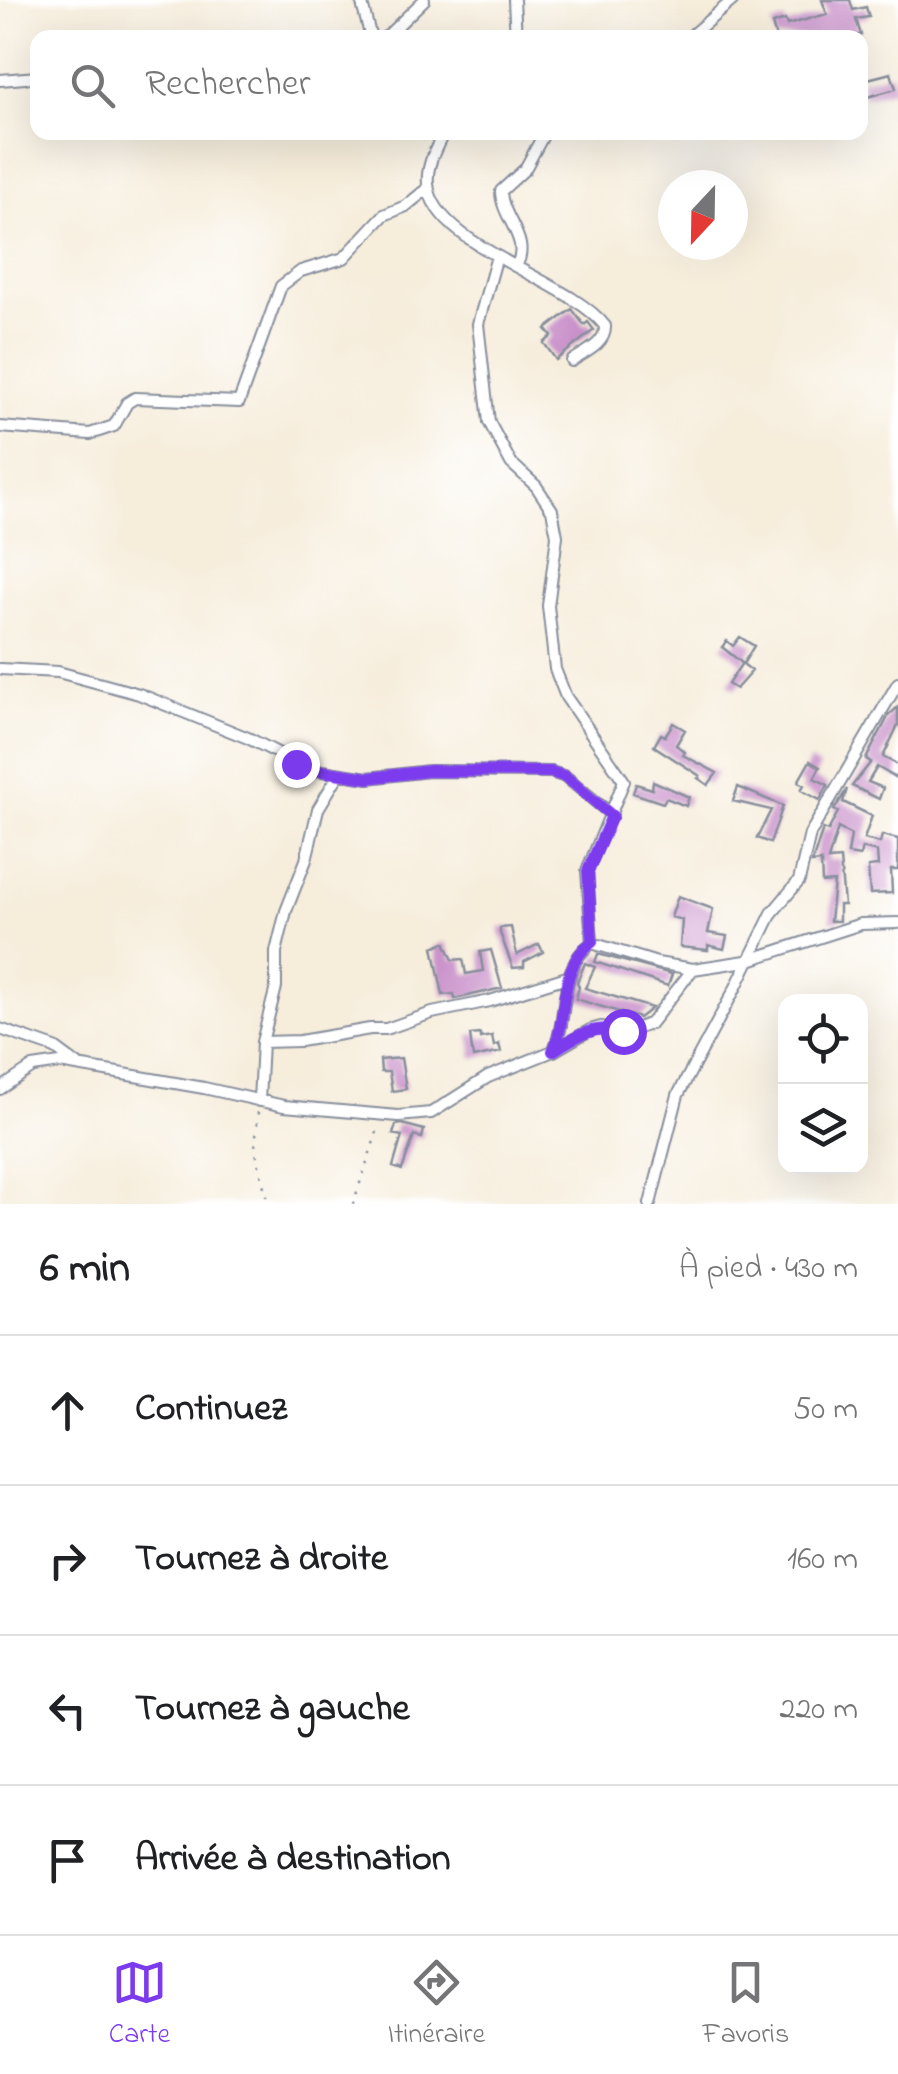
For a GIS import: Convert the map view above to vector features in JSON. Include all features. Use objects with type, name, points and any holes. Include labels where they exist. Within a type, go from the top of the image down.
[{"type":"street","points":[[361,0],[369,30]]},
{"type":"street","points":[[393,30],[424,0]]},
{"type":"street","points":[[514,0],[516,30]]},
{"type":"street","points":[[697,30],[732,0]]},
{"type":"street","points":[[0,80],[30,78]]},
{"type":"street","points":[[440,140],[430,164],[428,188],[445,216],[497,256],[589,310],[605,326],[606,334],[600,341],[572,361]]},
{"type":"street","points":[[516,266],[522,251],[503,210],[501,191],[526,168],[542,140]]},
{"type":"street","points":[[0,426],[90,434],[114,426],[127,403],[135,398],[239,402],[281,286],[301,271],[344,258],[384,215],[406,206],[428,188]]},
{"type":"street","points":[[497,256],[478,324],[489,422],[504,453],[536,486],[552,510],[557,536],[548,606],[556,669],[566,697],[622,776],[624,787],[588,871],[592,942],[570,976],[553,1051]]},
{"type":"street","points":[[0,668],[58,672],[108,684],[228,730],[309,769],[368,778],[429,771],[551,772],[566,777],[612,816]]},
{"type":"street","points":[[650,1204],[678,1095],[772,913],[799,881],[810,834],[898,683]]},
{"type":"street","points":[[258,1101],[262,1042],[276,988],[276,952],[286,911],[306,860],[314,818],[339,774]]},
{"type":"street","points":[[592,942],[693,969],[746,961],[861,924],[898,923]]},
{"type":"street","points":[[0,1089],[33,1067],[51,1063],[318,1111],[430,1113],[488,1077],[553,1051],[590,1030],[631,1031],[650,1024],[693,969]]},
{"type":"street","points":[[262,1042],[386,1030],[432,1013],[570,976]]},
{"type":"street","points":[[0,1029],[54,1048],[79,1065]]},
{"type":"path","points":[[258,1101],[255,1148],[268,1204]]},
{"type":"path","points":[[354,1204],[383,1115]]},
{"type":"building","points":[[822,0],[850,0],[853,10],[866,7],[869,17],[856,19],[859,30],[774,30],[772,24],[785,20],[787,25],[827,14]]},
{"type":"building","points":[[891,73],[896,89],[868,97],[868,79]]},
{"type":"building","points":[[572,309],[584,325],[588,322],[594,330],[556,360],[544,343],[552,336],[546,329]]},
{"type":"building","points":[[740,637],[754,646],[743,664],[752,671],[736,689],[728,684],[742,663],[722,647],[727,641],[733,646]]},
{"type":"building","points":[[898,707],[898,725],[883,757],[898,765],[898,779],[877,767],[868,782],[883,788],[879,799],[852,786],[871,762],[866,759],[889,715]]},
{"type":"building","points":[[673,723],[685,730],[676,745],[685,752],[683,755],[717,773],[708,785],[654,746]]},
{"type":"building","points":[[810,761],[820,767],[814,778],[828,785],[820,800],[801,790],[804,785],[798,782]]},
{"type":"building","points":[[653,781],[689,797],[686,806],[666,798],[663,803],[633,793],[636,784],[652,789]]},
{"type":"building","points":[[738,787],[783,806],[770,843],[757,838],[771,810],[733,801]]},
{"type":"building","points":[[847,789],[843,802],[872,816],[864,839],[880,843],[882,835],[898,839],[898,870],[891,870],[892,893],[870,894],[868,867],[878,866],[877,852],[862,848],[860,856],[848,854],[851,835],[838,828],[828,860],[840,859],[844,905],[839,905],[839,921],[830,921],[834,882],[822,883],[821,862],[812,863],[823,829],[828,831],[838,812],[834,810]]},
{"type":"building","points":[[678,896],[713,909],[708,933],[727,936],[724,949],[708,945],[708,950],[680,947],[682,920],[671,917]]},
{"type":"building","points":[[511,927],[517,955],[539,944],[543,952],[524,962],[524,967],[513,968],[500,933],[500,928]]},
{"type":"building","points":[[445,942],[453,960],[463,959],[466,974],[483,971],[480,952],[491,950],[502,988],[455,999],[454,994],[443,995],[433,947]]},
{"type":"building","points":[[598,954],[672,974],[668,986],[595,962]]},
{"type":"building","points":[[585,963],[595,967],[585,988],[652,1008],[639,1018],[576,999],[577,982]]},
{"type":"building","points":[[480,1034],[480,1038],[492,1036],[494,1046],[499,1044],[501,1052],[473,1058],[470,1035]]},
{"type":"building","points":[[401,1058],[406,1089],[392,1091],[389,1072],[381,1072],[380,1060]]},
{"type":"building","points":[[396,1125],[424,1130],[422,1138],[414,1136],[402,1170],[393,1167],[402,1136],[393,1134]]},
{"type":"route","points":[[296,764],[368,778],[429,771],[531,770],[566,777],[612,816],[591,860],[586,882],[592,942],[582,952],[566,986],[553,1051],[590,1030],[623,1031]]}]
